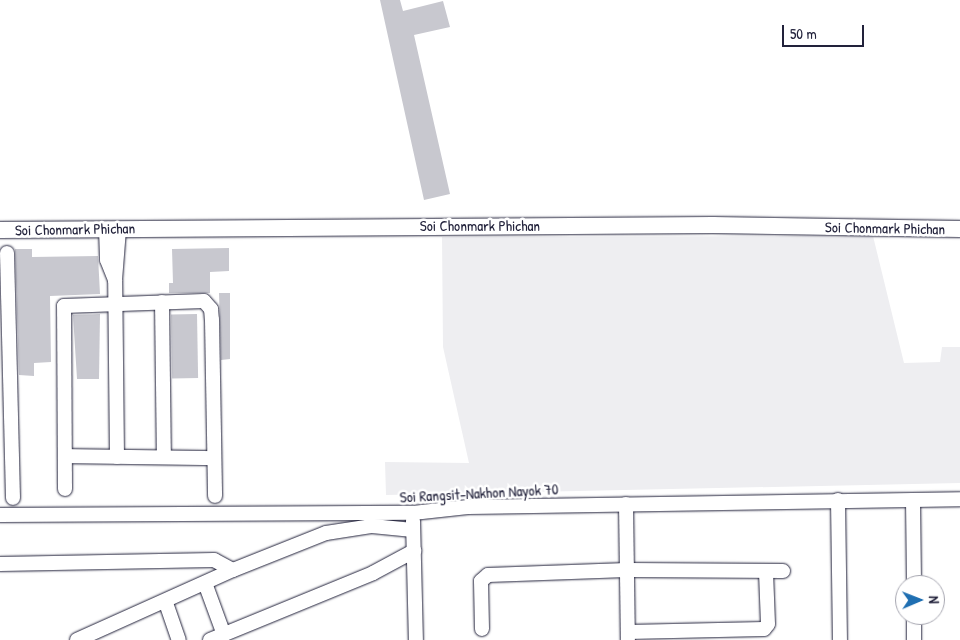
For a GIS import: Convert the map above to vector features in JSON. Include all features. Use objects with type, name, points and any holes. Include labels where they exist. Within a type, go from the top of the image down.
[{"type":"street","name":"Soi Chonmark Phichan","points":[[0,230],[713,225],[960,229]]},
{"type":"street","points":[[113,229],[118,267],[114,280],[117,457]]},
{"type":"street","points":[[8,253],[4,398],[13,498]]},
{"type":"street","points":[[65,489],[64,306],[204,301],[211,309],[215,496]]},
{"type":"street","points":[[162,302],[164,457]]},
{"type":"street","points":[[66,456],[214,458]]},
{"type":"street","name":"Soi Rangsit-Nakhon Nayok 70","points":[[0,515],[413,513],[468,507],[960,499]]},
{"type":"street","points":[[838,500],[840,640]]},
{"type":"street","points":[[913,500],[914,575]]},
{"type":"street","points":[[626,504],[628,636],[764,629],[768,624],[766,572]]},
{"type":"street","points":[[413,513],[416,640]]},
{"type":"street","points":[[77,640],[166,603],[234,570],[326,533],[372,526],[413,530]]},
{"type":"street","points":[[210,640],[373,572],[414,551]]},
{"type":"street","points":[[0,564],[214,560],[234,570]]},
{"type":"street","points":[[482,629],[481,581],[488,575],[627,570],[783,571]]},
{"type":"street","points":[[205,583],[224,634]]},
{"type":"street","points":[[166,603],[179,640]]},
{"type":"street","points":[[914,625],[914,640]]},
{"type":"shaded area","points":[[873,236],[904,363],[940,362],[942,347],[960,347],[960,483],[386,495],[385,462],[469,463],[443,347],[442,237]]},
{"type":"building","points":[[380,0],[400,0],[403,11],[443,1],[450,27],[414,35],[450,194],[424,200]]},
{"type":"building","points":[[229,248],[229,271],[210,272],[210,293],[169,293],[169,283],[173,283],[172,249]]},
{"type":"building","points":[[15,249],[32,249],[32,257],[98,256],[100,294],[50,296],[51,362],[34,363],[34,376],[19,375]]},
{"type":"building","points":[[219,293],[230,293],[230,359],[221,360]]},
{"type":"building","points":[[100,314],[99,379],[77,379],[73,315]]},
{"type":"building","points":[[171,314],[197,314],[198,378],[172,378]]}]
